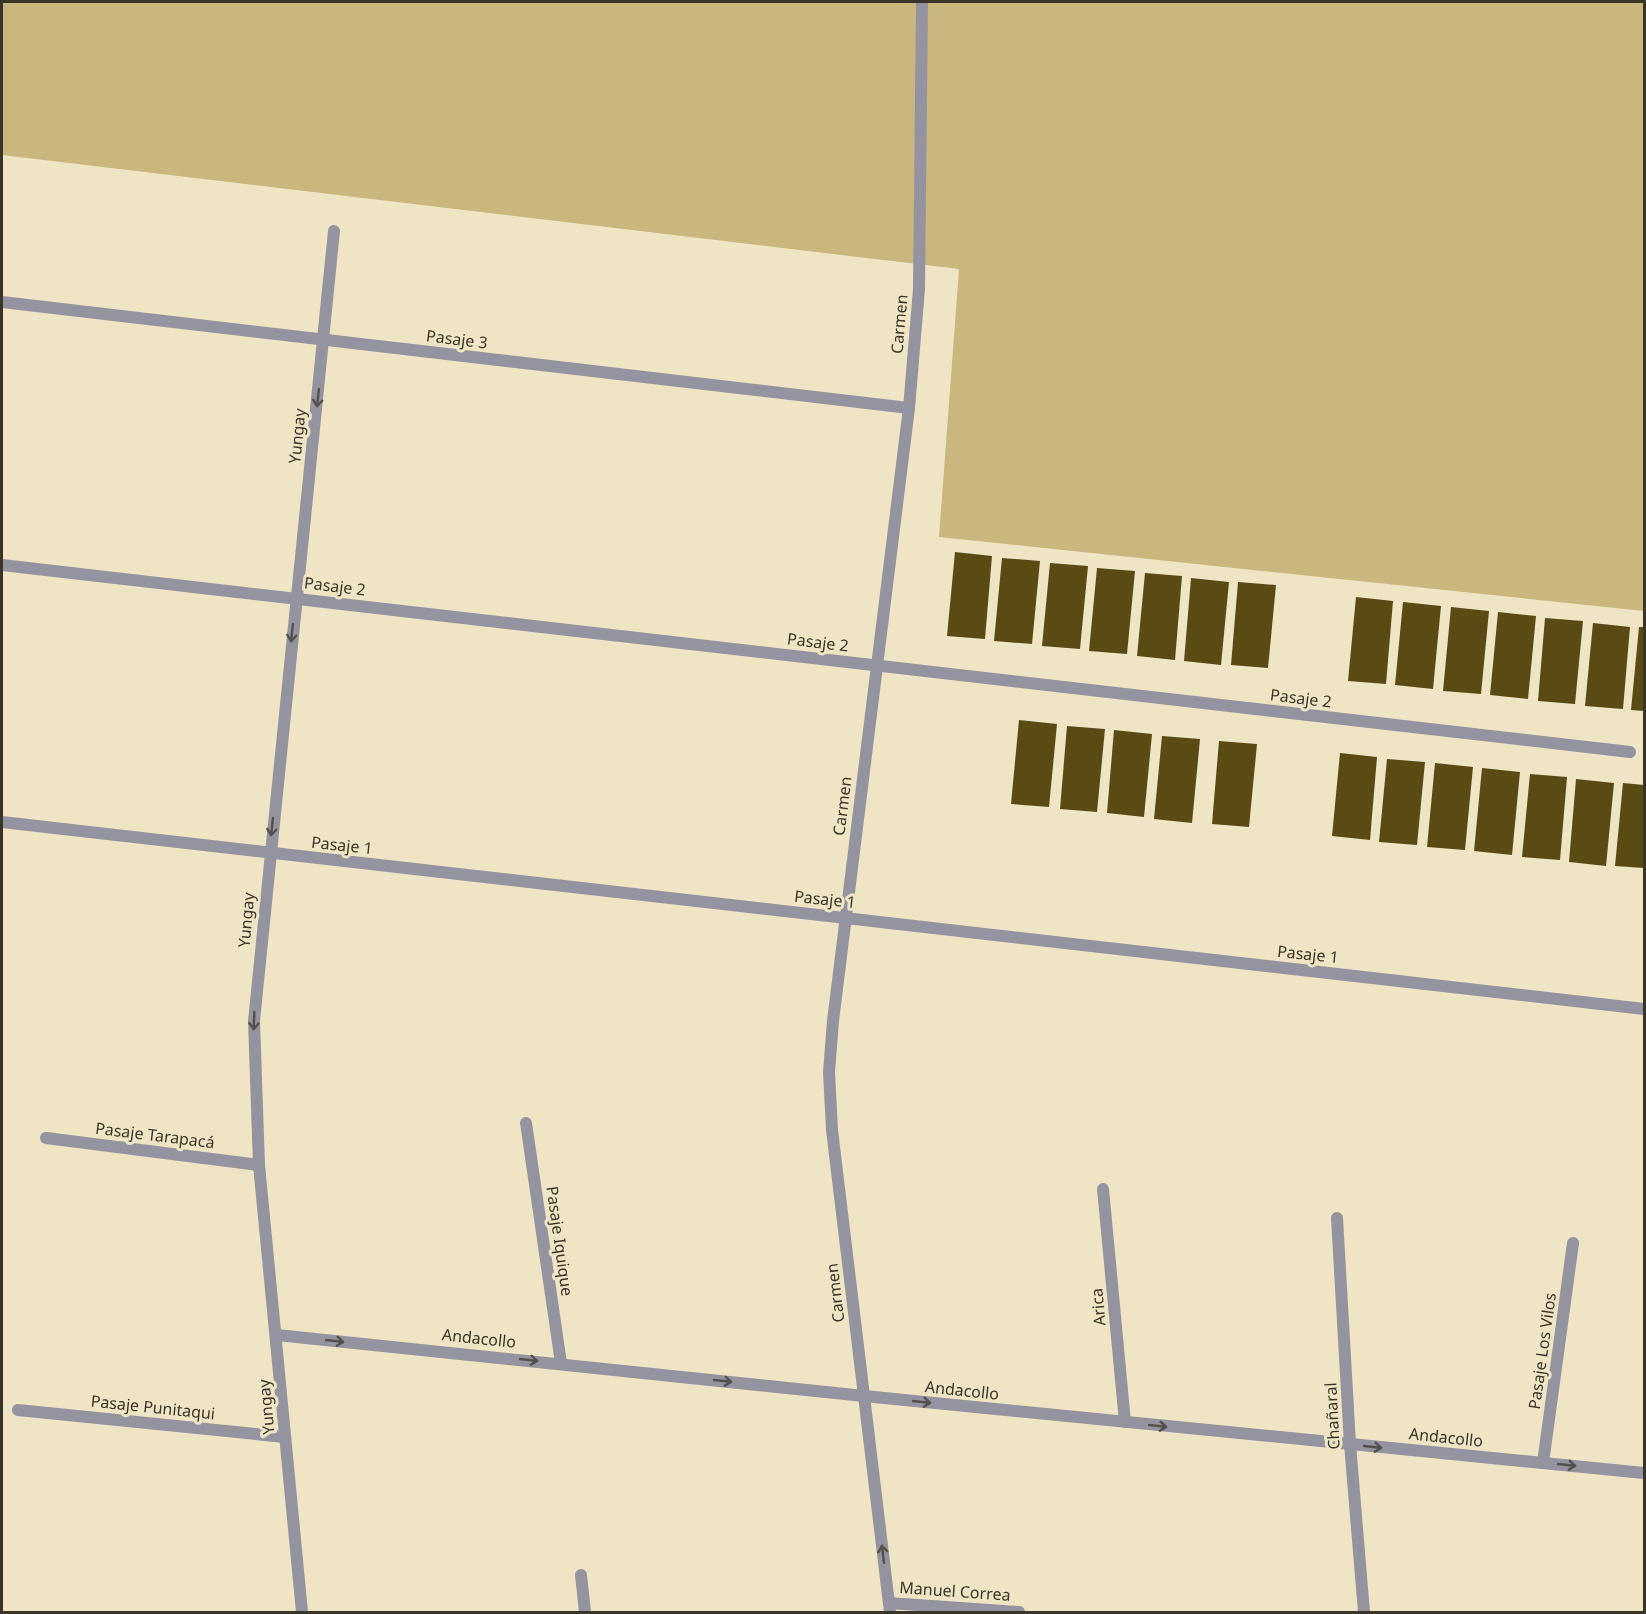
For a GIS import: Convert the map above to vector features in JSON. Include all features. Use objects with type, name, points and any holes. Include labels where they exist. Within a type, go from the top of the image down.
[{"type":"street","name":"Carmen","points":[[890,1608],[832,1130],[829,1072],[845,918],[909,408],[919,289],[922,2]]},
{"type":"street","name":"Yungay","points":[[302,1612],[259,1165],[254,1021],[269,854],[334,231]]},
{"type":"street","name":"Pasaje 3","points":[[2,302],[909,408]]},
{"type":"street","name":"Pasaje 2","points":[[2,565],[1630,752]]},
{"type":"street","name":"Pasaje 1","points":[[2,822],[1644,1009]]},
{"type":"street","name":"Pasaje Iquique","points":[[526,1123],[561,1363]]},
{"type":"street","name":"Pasaje Tarapacá","points":[[46,1138],[259,1165]]},
{"type":"street","name":"Arica","points":[[1103,1189],[1125,1422]]},
{"type":"street","name":"Chañaral","points":[[1338,1218],[1350,1444],[1364,1612]]},
{"type":"street","name":"Pasaje Los Vilos","points":[[1543,1463],[1573,1244]]},
{"type":"street","name":"Andacollo","points":[[277,1335],[1644,1473]]},
{"type":"street","name":"Pasaje Punitaqui","points":[[18,1410],[285,1437]]},
{"type":"street","points":[[581,1575],[585,1612]]},
{"type":"street","name":"Manuel Correa","points":[[890,1608],[1020,1612]]},
{"type":"shaded area","points":[[2,2],[1644,2],[1644,611],[939,537],[959,269],[2,155]]},
{"type":"building","points":[[955,552],[992,556],[985,639],[947,636]]},
{"type":"building","points":[[1002,558],[1040,561],[1032,644],[994,641]]},
{"type":"building","points":[[1050,563],[1088,566],[1080,649],[1042,646]]},
{"type":"building","points":[[1097,568],[1135,571],[1127,654],[1089,651]]},
{"type":"building","points":[[1145,573],[1182,576],[1175,660],[1137,656]]},
{"type":"building","points":[[1191,578],[1229,582],[1221,665],[1184,661]]},
{"type":"building","points":[[1238,582],[1276,585],[1268,668],[1231,665]]},
{"type":"building","points":[[1356,597],[1393,601],[1386,684],[1348,681]]},
{"type":"building","points":[[1403,602],[1441,606],[1433,689],[1395,685]]},
{"type":"building","points":[[1451,607],[1489,611],[1481,694],[1443,691]]},
{"type":"building","points":[[1498,612],[1536,616],[1528,699],[1490,695]]},
{"type":"building","points":[[1545,618],[1583,621],[1575,704],[1538,701]]},
{"type":"building","points":[[1593,623],[1630,627],[1623,709],[1585,706]]},
{"type":"building","points":[[1639,627],[1644,627],[1644,711],[1631,710]]},
{"type":"building","points":[[1019,720],[1057,724],[1049,807],[1011,804]]},
{"type":"building","points":[[1067,726],[1105,729],[1097,812],[1060,809]]},
{"type":"building","points":[[1114,730],[1152,734],[1144,817],[1107,813]]},
{"type":"building","points":[[1162,736],[1200,739],[1192,823],[1154,819]]},
{"type":"building","points":[[1219,741],[1257,744],[1249,827],[1212,824]]},
{"type":"building","points":[[1340,753],[1377,757],[1370,840],[1332,836]]},
{"type":"building","points":[[1387,759],[1425,762],[1417,845],[1379,842]]},
{"type":"building","points":[[1435,763],[1473,767],[1465,850],[1427,847]]},
{"type":"building","points":[[1482,768],[1520,772],[1512,855],[1474,851]]},
{"type":"building","points":[[1530,774],[1567,777],[1560,860],[1522,857]]},
{"type":"building","points":[[1576,779],[1614,783],[1606,866],[1569,862]]},
{"type":"building","points":[[1623,783],[1644,785],[1644,868],[1615,866]]}]
